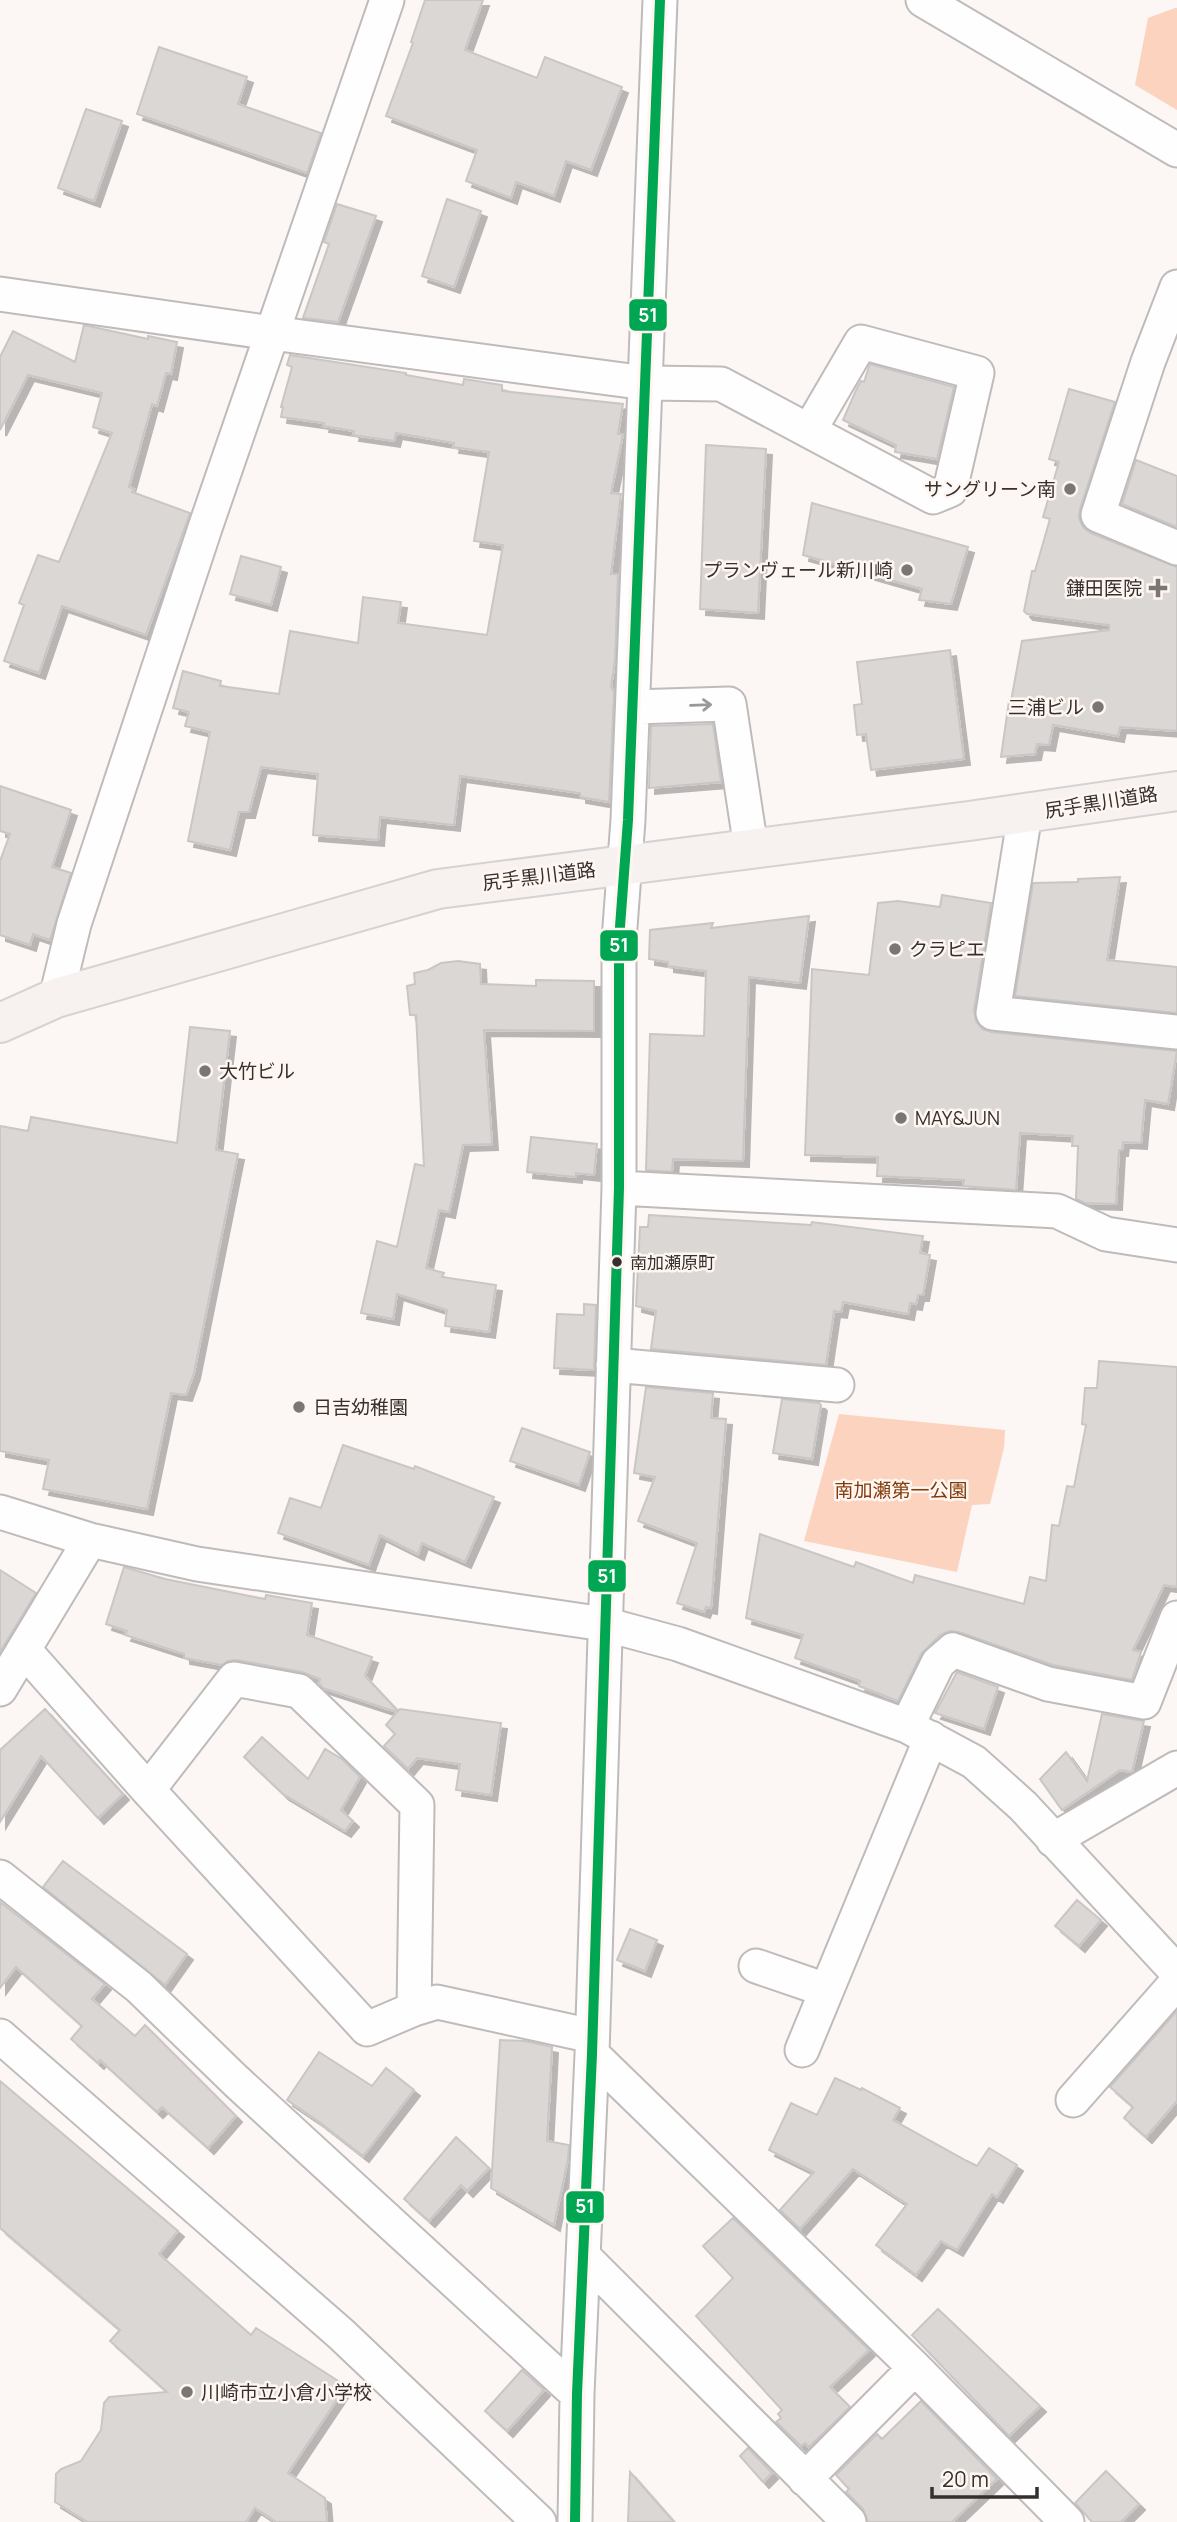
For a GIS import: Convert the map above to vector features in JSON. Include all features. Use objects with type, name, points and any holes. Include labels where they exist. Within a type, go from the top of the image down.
[{"type":"main road","name":"尻手黒川道路","points":[[0,1023],[56,998],[438,889],[1025,814],[1177,790]]},
{"type":"street","points":[[56,998],[83,898],[205,528],[387,0]]},
{"type":"street","points":[[575,2522],[577,2394],[592,2045],[619,1188],[619,940],[633,707],[660,0]]},
{"type":"street","points":[[923,0],[956,9],[1177,150]]},
{"type":"street","points":[[1177,287],[1148,362],[1098,515],[1177,548]]},
{"type":"street","points":[[0,294],[272,334],[646,383],[721,384],[809,431],[933,497],[950,490],[977,373],[860,342],[809,431]]},
{"type":"street","points":[[633,707],[729,704],[751,848]]},
{"type":"street","points":[[1025,814],[993,1013],[1177,1032]]},
{"type":"street","points":[[619,1188],[1056,1211],[1106,1234],[1177,1245]]},
{"type":"street","points":[[613,1365],[837,1385]]},
{"type":"street","points":[[0,1513],[90,1540],[197,1564],[604,1624],[678,1644],[919,1732],[974,1762],[1023,1806],[1177,1972]]},
{"type":"street","points":[[0,1689],[90,1540]]},
{"type":"street","points":[[802,2050],[919,1732],[938,1663],[953,1650],[1048,1684],[1144,1702],[1177,1618]]},
{"type":"street","points":[[25,1651],[367,2029],[437,2002],[592,2045],[1067,2522]]},
{"type":"street","points":[[148,1790],[234,1679],[299,1691],[417,1805],[414,2009]]},
{"type":"street","points":[[1053,1840],[1177,1768]]},
{"type":"street","points":[[0,1877],[139,1987],[236,2081],[577,2394]]},
{"type":"street","points":[[756,1966],[826,1990]]},
{"type":"street","points":[[1073,2100],[1177,1982]]},
{"type":"street","points":[[0,2036],[341,2334],[539,2522]]},
{"type":"street","points":[[584,2257],[849,2522]]},
{"type":"street","points":[[805,2479],[915,2368]]},
{"type":"green space","points":[[1175,8],[1177,110],[1135,85],[1148,18]]},
{"type":"green space","name":"南加瀬第一公園","points":[[839,1414],[1005,1430],[1004,1448],[990,1504],[972,1505],[957,1572],[804,1541]]},
{"type":"building","points":[[425,0],[483,0],[465,50],[537,78],[545,57],[622,87],[591,170],[566,161],[554,196],[516,182],[511,198],[466,181],[477,150],[386,116],[413,43],[411,42]]},
{"type":"building","points":[[159,47],[247,77],[238,104],[321,133],[307,173],[137,114]]},
{"type":"building","points":[[86,109],[122,121],[94,201],[58,188]]},
{"type":"building","points":[[447,199],[481,211],[454,287],[422,276]]},
{"type":"building","points":[[337,204],[376,216],[338,322],[303,318],[329,244],[324,242]]},
{"type":"building","points":[[84,325],[148,339],[148,336],[177,342],[171,374],[166,373],[157,406],[152,404],[129,487],[134,489],[132,492],[190,513],[146,635],[62,606],[39,673],[4,661],[24,605],[19,603],[38,555],[59,562],[112,433],[93,427],[102,393],[28,375],[0,430],[0,357],[13,331],[75,362]]},
{"type":"building","points":[[290,355],[463,385],[464,379],[502,385],[502,391],[623,404],[618,434],[623,434],[611,493],[621,494],[611,574],[618,574],[615,661],[611,686],[614,692],[609,802],[580,797],[580,793],[460,776],[454,825],[380,817],[378,840],[313,835],[318,774],[261,767],[249,812],[239,812],[230,850],[188,841],[210,732],[185,726],[189,712],[173,708],[183,671],[221,681],[220,686],[279,694],[290,631],[358,643],[363,597],[401,602],[398,623],[487,635],[503,545],[474,541],[489,452],[453,447],[454,443],[396,433],[394,441],[353,435],[354,431],[323,426],[324,423],[281,417],[281,407],[292,367],[287,365]]},
{"type":"building","points":[[870,364],[954,387],[937,459],[895,452],[896,445],[843,420],[857,388],[861,381],[864,382]]},
{"type":"building","points":[[1069,389],[1115,402],[1080,509],[1079,518],[1083,527],[1091,533],[1177,567],[1177,731],[1120,727],[1118,736],[1053,725],[1049,745],[1037,744],[1035,754],[1001,757],[1009,701],[1022,641],[1109,630],[1109,625],[1027,614],[1024,611],[1032,571],[1035,571],[1050,519],[1043,517],[1059,462],[1049,459]]},
{"type":"building","points":[[706,445],[766,449],[758,613],[700,609]]},
{"type":"building","points":[[1136,460],[1177,476],[1177,527],[1122,504]]},
{"type":"building","name":"プランヴェール新川崎","points":[[812,503],[968,547],[951,604],[919,600],[922,589],[803,555]]},
{"type":"building","points":[[241,556],[281,567],[271,605],[230,594]]},
{"type":"building","points":[[950,650],[964,759],[871,770],[866,734],[857,735],[854,705],[862,704],[857,662]]},
{"type":"building","points":[[713,724],[721,782],[649,788],[651,726]]},
{"type":"building","points":[[0,786],[71,810],[52,867],[71,873],[50,940],[33,934],[30,945],[0,935],[0,861],[10,834],[0,831]]},
{"type":"building","points":[[1120,877],[1107,960],[1177,967],[1177,1013],[1015,996],[1033,883]]},
{"type":"building","points":[[942,895],[991,903],[974,1010],[976,1021],[982,1029],[1177,1051],[1168,1104],[1145,1100],[1141,1143],[1123,1142],[1122,1150],[1119,1150],[1116,1204],[1085,1203],[1076,1199],[1078,1146],[1072,1146],[1073,1136],[1020,1133],[1016,1190],[963,1186],[964,1180],[877,1176],[878,1157],[805,1155],[812,969],[869,975],[878,903],[898,901],[940,907]]},
{"type":"building","points":[[809,916],[800,983],[749,977],[743,1161],[673,1159],[672,1172],[646,1170],[650,1034],[704,1036],[706,971],[668,966],[668,962],[649,959],[650,930],[713,923],[711,928]]},
{"type":"building","points":[[458,961],[480,964],[481,984],[536,986],[536,980],[594,981],[594,1031],[484,1030],[492,1144],[463,1145],[449,1212],[439,1210],[426,1268],[444,1273],[442,1277],[496,1285],[489,1332],[445,1326],[447,1310],[397,1294],[393,1319],[361,1313],[377,1241],[397,1247],[415,1164],[424,1166],[416,1015],[410,1015],[407,986],[415,984],[414,973],[441,963]]},
{"type":"building","points":[[190,1027],[230,1031],[216,1150],[238,1154],[194,1373],[186,1395],[171,1393],[147,1509],[43,1489],[49,1460],[0,1451],[0,1126],[28,1131],[31,1117],[177,1143]]},
{"type":"building","points":[[531,1137],[597,1144],[594,1175],[576,1173],[576,1177],[527,1172]]},
{"type":"building","points":[[649,1215],[811,1225],[812,1222],[923,1236],[920,1253],[930,1255],[923,1295],[918,1295],[916,1304],[910,1303],[908,1314],[843,1302],[841,1312],[834,1311],[826,1365],[651,1349],[656,1311],[636,1306],[640,1227],[648,1227]]},
{"type":"building","points":[[584,1304],[596,1305],[594,1370],[554,1368],[557,1314],[584,1315]]},
{"type":"building","points":[[1099,1361],[1177,1367],[1177,1587],[1164,1585],[1133,1650],[1141,1652],[1132,1680],[1053,1665],[950,1631],[940,1635],[921,1654],[898,1701],[859,1686],[860,1681],[795,1658],[803,1635],[746,1618],[760,1534],[854,1567],[856,1562],[913,1583],[915,1575],[1024,1604],[1030,1577],[1046,1581],[1052,1525],[1059,1526],[1067,1486],[1074,1487],[1086,1425],[1082,1424],[1085,1388],[1097,1388]]},
{"type":"building","points":[[646,1387],[713,1393],[711,1418],[726,1419],[711,1608],[706,1607],[704,1612],[677,1603],[697,1543],[638,1521],[655,1477],[634,1473]]},
{"type":"building","points":[[782,1399],[821,1405],[812,1459],[773,1453]]},
{"type":"building","points":[[522,1428],[590,1452],[579,1485],[510,1461]]},
{"type":"building","points":[[343,1445],[414,1469],[415,1466],[494,1497],[465,1562],[422,1543],[418,1554],[380,1535],[369,1565],[278,1533],[290,1498],[321,1508]]},
{"type":"building","points":[[124,1567],[165,1579],[265,1599],[266,1595],[312,1603],[307,1635],[372,1657],[365,1676],[398,1711],[400,1709],[501,1723],[491,1795],[456,1790],[460,1764],[417,1758],[408,1769],[384,1746],[395,1734],[386,1725],[397,1712],[323,1688],[319,1683],[320,1679],[302,1672],[237,1660],[222,1665],[184,1658],[184,1654],[125,1635],[127,1631],[106,1624]]},
{"type":"building","points":[[0,1570],[36,1593],[0,1652]]},
{"type":"building","points":[[957,1672],[998,1687],[984,1729],[935,1713]]},
{"type":"building","points":[[45,1709],[123,1794],[98,1818],[41,1756],[0,1822],[0,1750]]},
{"type":"building","points":[[1102,1714],[1144,1721],[1132,1772],[1120,1770],[1062,1810],[1040,1779],[1066,1752],[1087,1781]]},
{"type":"building","points":[[262,1737],[308,1779],[325,1749],[342,1759],[360,1777],[341,1810],[353,1821],[345,1831],[283,1794],[244,1757]]},
{"type":"building","points":[[63,1861],[187,1954],[165,1985],[43,1887]]},
{"type":"building","points":[[1077,1900],[1101,1920],[1079,1946],[1055,1926]]},
{"type":"building","points":[[0,1902],[105,1984],[92,1999],[135,2036],[145,2025],[236,2116],[208,2148],[162,2107],[157,2112],[100,2060],[98,2063],[71,2039],[82,2026],[16,1967],[0,1988]]},
{"type":"building","points":[[630,1929],[657,1940],[645,1971],[617,1960]]},
{"type":"building","points":[[1177,2011],[1177,2101],[1146,2137],[1124,2118],[1133,2107],[1110,2087]]},
{"type":"building","points":[[500,2040],[525,2041],[552,2047],[547,2141],[569,2145],[554,2225],[491,2188]]},
{"type":"building","points":[[319,2052],[372,2086],[386,2068],[414,2090],[363,2156],[287,2100]]},
{"type":"building","points":[[835,2078],[861,2090],[862,2088],[900,2108],[893,2120],[977,2166],[989,2148],[1017,2165],[997,2197],[992,2194],[957,2250],[941,2241],[916,2275],[876,2245],[907,2204],[853,2169],[800,2229],[780,2210],[814,2172],[769,2150],[791,2103],[817,2115]]},
{"type":"building","points":[[0,2081],[178,2231],[159,2254],[251,2335],[256,2328],[346,2386],[288,2473],[325,2498],[327,2522],[276,2522],[255,2508],[246,2522],[88,2522],[55,2502],[56,2474],[61,2469],[81,2461],[101,2430],[104,2403],[109,2397],[167,2392],[110,2341],[120,2330],[0,2228]]},
{"type":"building","points":[[456,2137],[489,2168],[467,2191],[461,2185],[429,2221],[404,2199]]},
{"type":"building","points":[[733,2218],[869,2350],[830,2387],[850,2407],[809,2447],[805,2443],[801,2446],[776,2422],[781,2418],[778,2414],[782,2410],[696,2316],[733,2278],[703,2246]]},
{"type":"building","points":[[938,2309],[1040,2406],[1009,2436],[912,2335]]},
{"type":"building","points":[[522,2370],[544,2390],[507,2431],[485,2411]]},
{"type":"building","points":[[921,2401],[997,2479],[952,2522],[868,2522],[863,2509],[846,2492],[849,2489],[836,2475],[877,2434],[882,2439]]},
{"type":"building","points":[[748,2448],[772,2473],[763,2482],[740,2456]]},
{"type":"building","points":[[1106,2471],[1139,2504],[1121,2522],[1092,2522],[1075,2503]]},
{"type":"building","points":[[630,2472],[674,2522],[628,2522]]},
{"type":"transit line","name":"51","points":[[575,2522],[577,2394],[592,2054],[619,1188],[619,940],[628,820],[660,0]]},
{"type":"place","name":"サングリーン南","points":[[1070,489]]},
{"type":"place","name":"プランヴェール新川崎","points":[[907,570]]},
{"type":"place","name":"鎌田医院","points":[[1158,588]]},
{"type":"place","name":"三浦ビル","points":[[1098,707]]},
{"type":"place","name":"クラピエ","points":[[895,949]]},
{"type":"place","name":"大竹ビル","points":[[205,1071]]},
{"type":"place","name":"MAY&JUN","points":[[901,1118]]},
{"type":"place","name":"南加瀬原町","points":[[617,1262]]},
{"type":"place","name":"日吉幼稚園","points":[[299,1407]]},
{"type":"place","name":"川崎市立小倉小学校","points":[[187,2392]]}]
